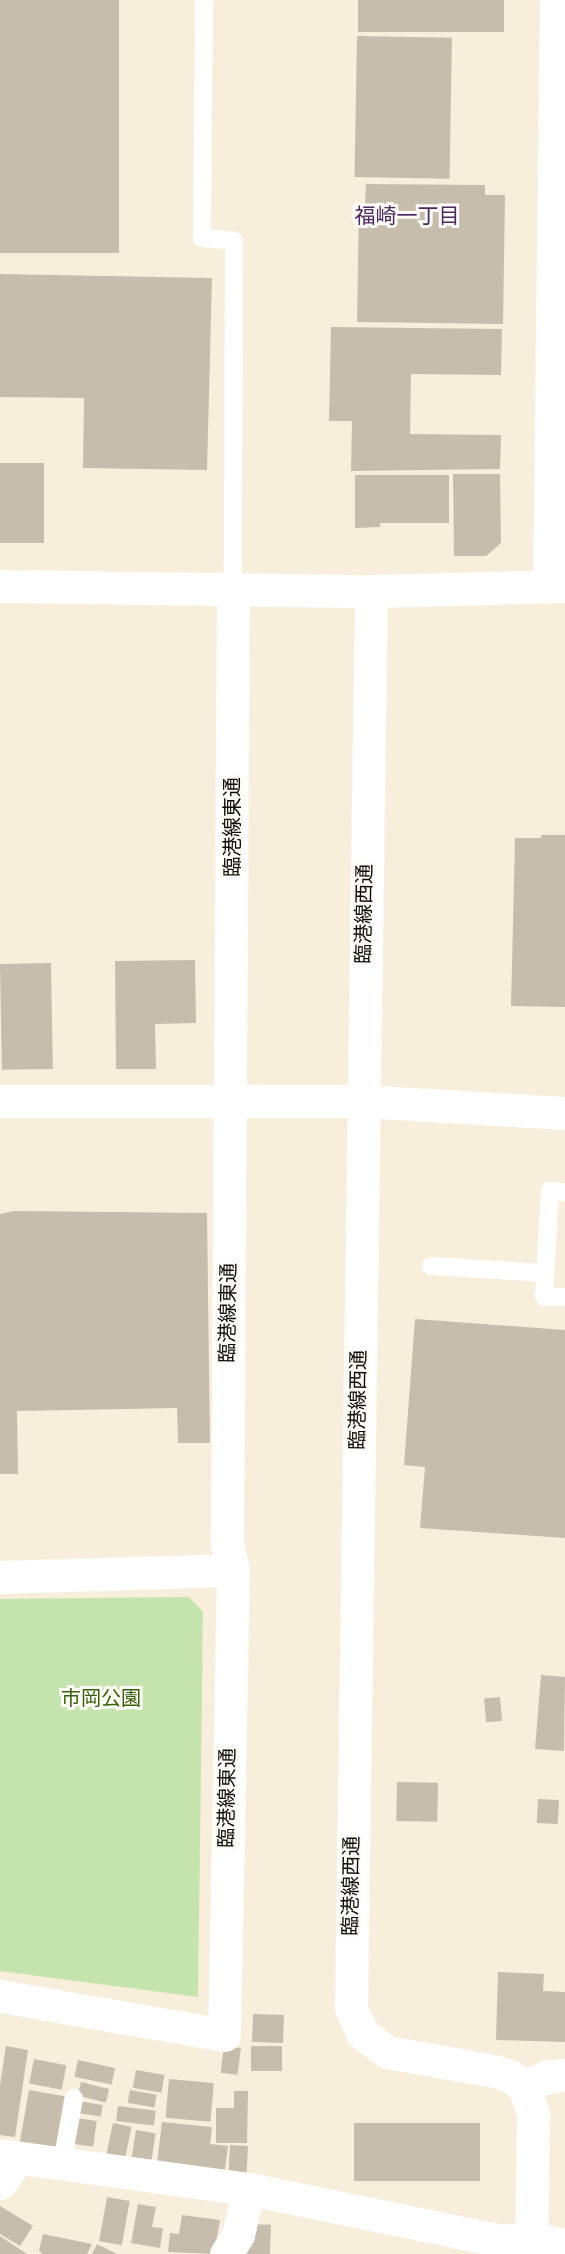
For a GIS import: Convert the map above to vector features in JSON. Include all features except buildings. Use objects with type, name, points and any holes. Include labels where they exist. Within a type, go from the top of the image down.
[{"type":"street","points":[[0,586],[370,591],[557,586],[556,0]]},
{"type":"street","name":"臨港線東通","points":[[0,1996],[224,2035],[233,1570],[227,1545],[233,590]]},
{"type":"street","name":"臨港線西通","points":[[370,591],[351,2008],[362,2033],[387,2052],[494,2071],[510,2076],[524,2086]]},
{"type":"street","points":[[0,1101],[231,1099],[363,1101],[565,1113]]},
{"type":"street","points":[[0,1577],[233,1570]]},
{"type":"street","points":[[531,2246],[533,2113],[524,2086],[549,2076],[565,2075]]},
{"type":"street","points":[[6,2166],[62,2165],[249,2189],[502,2241],[531,2246],[565,2245]]},
{"type":"street","points":[[226,2254],[238,2235],[249,2189]]},
{"type":"lane","points":[[204,0],[202,238],[234,241],[233,590]]},
{"type":"lane","points":[[565,1192],[550,1191],[544,1297],[565,1297]]},
{"type":"lane","points":[[431,1266],[545,1273]]},
{"type":"lane","points":[[62,2165],[74,2098]]},
{"type":"green space","name":"市岡公園","points":[[189,1597],[203,1612],[198,1997],[0,1971],[0,1599]]},
{"type":"district","name":"福崎一丁目","points":[[407,217]]}]
